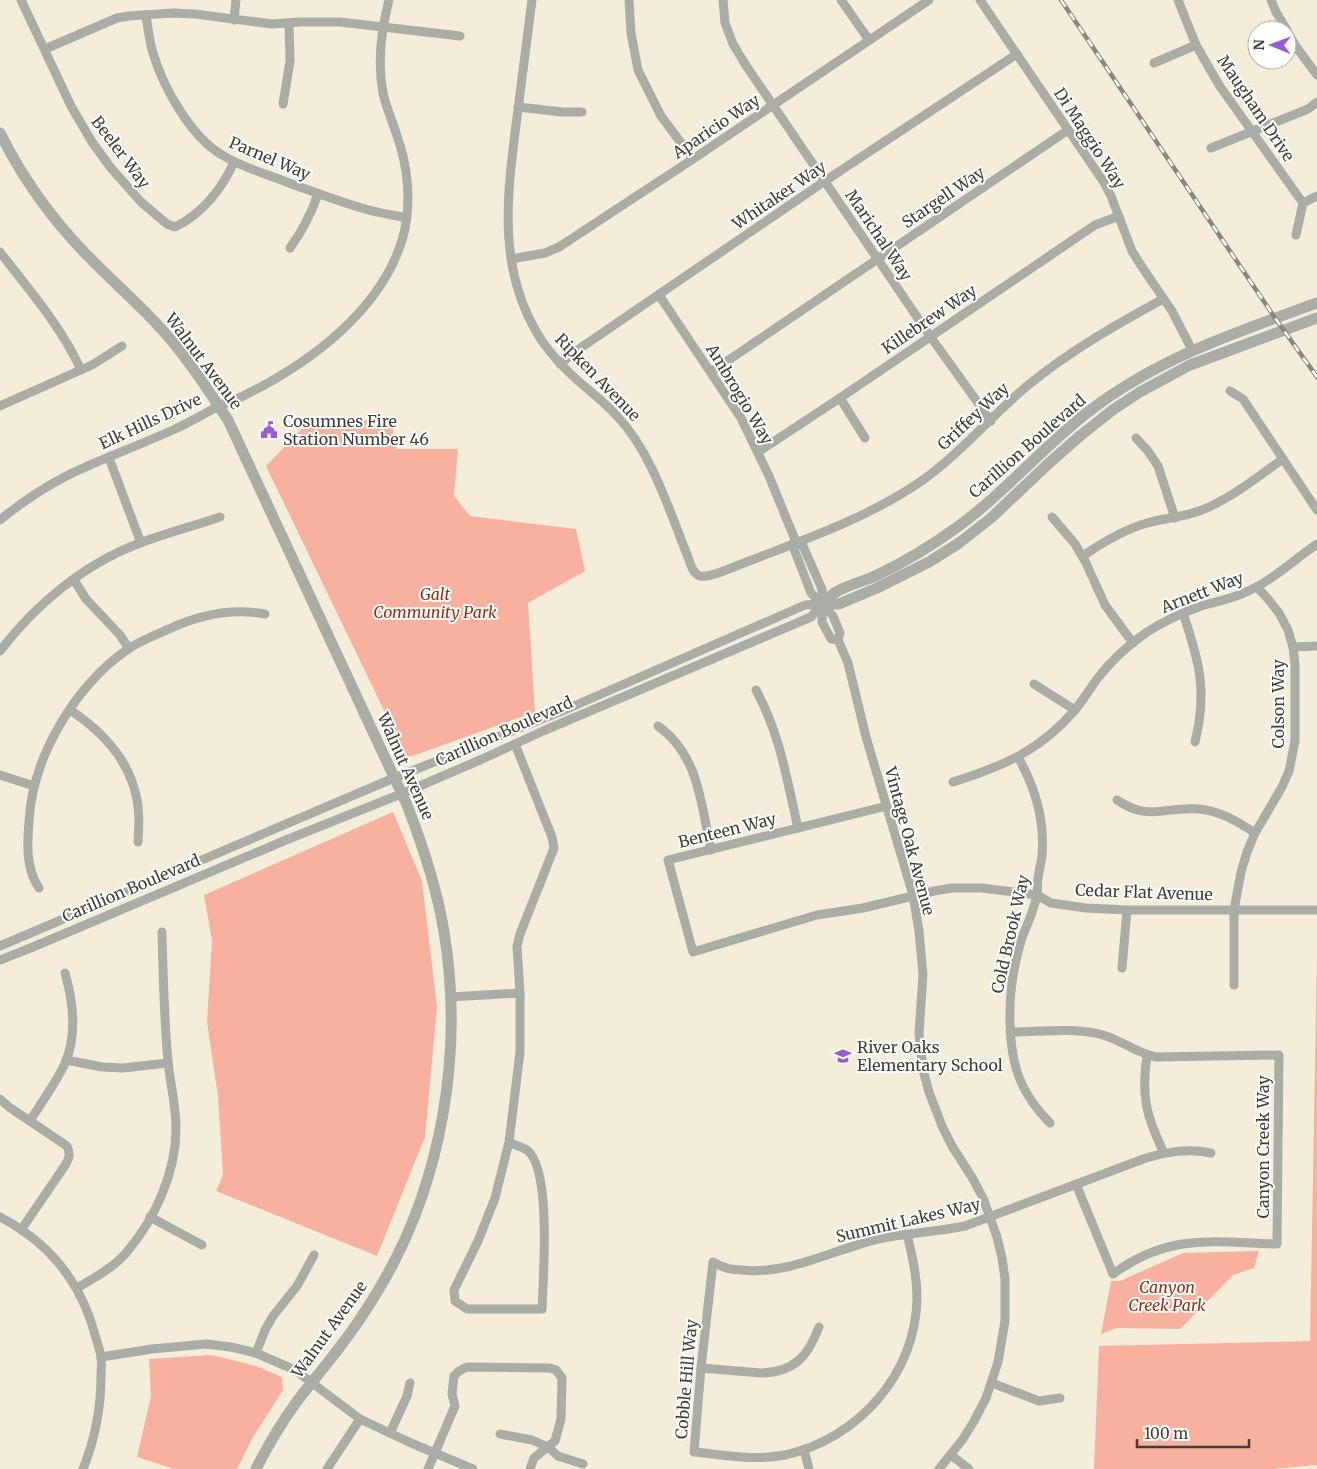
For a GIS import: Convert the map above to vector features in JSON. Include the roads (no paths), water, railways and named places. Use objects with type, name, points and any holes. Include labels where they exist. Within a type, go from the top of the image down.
[{"type":"street","name":"Beeler Way","points":[[21,0],[71,106],[92,142],[124,184],[141,202],[167,224],[175,227],[195,214],[223,184],[234,162]]},
{"type":"street","points":[[234,20],[236,0]]},
{"type":"street","name":"Elk Hills Drive","points":[[0,520],[52,484],[90,465],[176,429],[219,406],[244,396],[282,374],[315,351],[352,320],[369,302],[391,267],[403,236],[406,218],[406,172],[381,81],[380,61],[383,26],[389,0]]},
{"type":"street","name":"Ripken Avenue","points":[[532,0],[510,167],[507,206],[511,259],[518,290],[528,313],[542,340],[560,364],[617,416],[634,435],[648,461],[692,570],[698,575],[706,577],[796,542]]},
{"type":"street","points":[[629,0],[631,34],[638,70],[661,116],[693,159]]},
{"type":"street","name":"Marichal Way","points":[[723,0],[725,23],[733,44],[745,64],[990,421]]},
{"type":"street","points":[[841,0],[869,40]]},
{"type":"street","name":"Aparicio Way","points":[[511,259],[559,247],[773,106],[929,0]]},
{"type":"street","name":"Di Maggio Way","points":[[980,0],[1103,181],[1111,196],[1132,251],[1163,299],[1192,350]]},
{"type":"street","name":"Maugham Drive","points":[[1178,0],[1196,45],[1218,86],[1303,203]]},
{"type":"street","points":[[1271,0],[1281,20]]},
{"type":"street","points":[[45,49],[117,18],[146,15],[195,14],[272,24],[334,22],[460,36]]},
{"type":"street","name":"Parnel Way","points":[[146,15],[152,52],[157,66],[182,114],[207,144],[234,162],[318,194],[367,210],[406,218]]},
{"type":"street","points":[[283,104],[290,61],[289,23]]},
{"type":"street","points":[[1154,63],[1196,45]]},
{"type":"street","points":[[1297,48],[1317,74]]},
{"type":"street","name":"Whitaker Way","points":[[560,364],[825,182],[1016,54]]},
{"type":"street","points":[[1211,148],[1308,109],[1317,102]]},
{"type":"street","points":[[518,107],[562,112],[582,112]]},
{"type":"street","name":"Stargell Way","points":[[711,372],[1068,130]]},
{"type":"street","name":"Walnut Avenue","points":[[0,133],[24,176],[55,219],[86,254],[159,326],[197,373],[228,420],[414,823],[436,895],[444,932],[450,998],[450,1054],[439,1130],[431,1165],[416,1210],[394,1262],[380,1287],[350,1334],[281,1425],[256,1469]]},
{"type":"street","points":[[290,248],[304,228],[318,194]]},
{"type":"street","points":[[1296,235],[1303,203],[1317,196]]},
{"type":"street","name":"Killebrew Way","points":[[758,452],[1095,225],[1119,216]]},
{"type":"street","points":[[0,252],[62,334],[82,370]]},
{"type":"street","name":"Ambrogio Way","points":[[659,296],[741,418],[770,476],[796,542],[803,546],[822,588],[822,604]]},
{"type":"street","name":"Griffey Way","points":[[796,542],[837,527],[902,493],[937,470],[1026,387],[1076,349],[1163,299]]},
{"type":"street","name":"Carillion Boulevard","points":[[0,960],[401,794],[812,616],[836,592],[903,562],[955,529],[998,495],[1049,446],[1092,409],[1142,376],[1192,350],[1317,303]]},
{"type":"street","name":"Carillion Boulevard","points":[[0,946],[394,778],[567,709],[805,605],[839,604],[870,591],[928,562],[959,543],[991,518],[1081,435],[1114,409],[1140,392],[1190,365],[1317,318]]},
{"type":"street","points":[[0,406],[82,370],[122,346]]},
{"type":"street","points":[[1230,391],[1243,399],[1317,510]]},
{"type":"street","points":[[840,398],[865,438]]},
{"type":"street","points":[[1136,438],[1158,466],[1175,518]]},
{"type":"street","points":[[109,458],[141,543]]},
{"type":"street","points":[[1083,556],[1127,530],[1202,510],[1223,500],[1283,459]]},
{"type":"street","points":[[0,651],[27,618],[48,598],[90,568],[141,543],[220,517]]},
{"type":"street","points":[[1052,517],[1083,556],[1105,605],[1133,643]]},
{"type":"street","name":"Arnett Way","points":[[953,782],[989,770],[1018,757],[1049,736],[1075,710],[1105,670],[1133,643],[1156,627],[1183,613],[1235,597],[1256,587],[1317,544]]},
{"type":"street","points":[[74,580],[86,599],[120,635],[129,649]]},
{"type":"street","name":"Colson Way","points":[[1234,985],[1234,910],[1241,872],[1255,833],[1282,787],[1289,771],[1296,727],[1293,647],[1288,630],[1279,613],[1256,587]]},
{"type":"street","name":"Vintage Oak Avenue","points":[[822,604],[822,622],[831,639],[838,640],[848,664],[866,737],[912,895],[919,931],[923,975],[919,1034],[923,1070],[929,1092],[942,1126],[973,1179],[990,1216],[1002,1258],[1006,1300],[1003,1342],[992,1383],[974,1421],[952,1455],[938,1469]]},
{"type":"street","points":[[39,888],[31,872],[28,850],[29,818],[34,786],[48,747],[70,710],[100,674],[129,649],[152,636],[182,623],[222,613],[265,614]]},
{"type":"street","points":[[1183,613],[1197,656],[1201,682],[1201,710],[1195,742]]},
{"type":"street","points":[[1293,647],[1317,646]]},
{"type":"street","points":[[1034,684],[1075,710]]},
{"type":"street","points":[[756,690],[766,707],[776,734],[798,828]]},
{"type":"street","points":[[70,710],[99,732],[112,746],[124,764],[132,781],[137,799],[139,818],[138,842]]},
{"type":"street","points":[[658,726],[676,741],[692,767],[711,850]]},
{"type":"street","points":[[509,1142],[528,1151],[537,1166],[542,1188],[544,1206],[542,1309],[467,1308],[455,1302],[454,1290],[478,1241],[491,1207],[509,1142],[520,1052],[520,993],[517,946],[554,848],[552,837],[515,744]]},
{"type":"street","name":"Cold Brook Way","points":[[1018,757],[1034,792],[1042,826],[1042,856],[1038,880],[1038,895],[1022,939],[1014,970],[1010,1002],[1010,1032],[1013,1059],[1020,1083],[1033,1104],[1050,1123]]},
{"type":"street","points":[[0,775],[34,786]]},
{"type":"street","points":[[1116,800],[1130,808],[1150,812],[1185,809],[1211,811],[1230,818],[1255,833]]},
{"type":"street","name":"Benteen Way","points":[[693,952],[668,860],[886,806]]},
{"type":"street","name":"Cedar Flat Avenue","points":[[693,952],[817,915],[863,908],[934,891],[967,888],[1038,895],[1050,903],[1086,908],[1127,910],[1317,910]]},
{"type":"street","points":[[1122,968],[1127,910]]},
{"type":"street","points":[[77,1288],[105,1271],[126,1253],[161,1198],[170,1173],[176,1129],[175,1105],[168,1063],[162,932]]},
{"type":"street","points":[[30,1121],[54,1084],[66,1060],[71,1038],[73,1012],[65,973]]},
{"type":"street","points":[[450,998],[520,993]]},
{"type":"street","name":"Canyon Creek Way","points":[[1010,1032],[1091,1032],[1121,1042],[1138,1052],[1164,1057],[1279,1054],[1277,1244],[1204,1242],[1173,1245],[1143,1256],[1114,1274],[1076,1184]]},
{"type":"street","points":[[1147,1055],[1144,1081],[1146,1105],[1153,1130],[1164,1153]]},
{"type":"street","points":[[66,1060],[102,1067],[123,1068],[168,1063]]},
{"type":"street","points":[[0,1100],[67,1146],[70,1152],[69,1160],[21,1230]]},
{"type":"street","name":"Summit Lakes Way","points":[[713,1262],[726,1268],[748,1270],[784,1268],[802,1264],[858,1245],[906,1234],[953,1228],[1164,1153],[1189,1150],[1211,1153]]},
{"type":"street","points":[[0,1217],[37,1241],[50,1253],[77,1288],[92,1324],[101,1357],[100,1406],[89,1453],[83,1469]]},
{"type":"street","points":[[150,1217],[202,1245]]},
{"type":"street","name":"Cobble Hill Way","points":[[713,1262],[694,1452],[753,1458],[784,1455],[804,1450],[835,1436],[860,1418],[884,1393],[903,1361],[913,1331],[917,1300],[915,1268],[906,1234]]},
{"type":"street","points":[[256,1353],[273,1316],[297,1286],[314,1255]]},
{"type":"street","points":[[701,1368],[761,1373],[783,1370],[806,1354],[819,1327]]},
{"type":"street","points":[[101,1357],[152,1349],[206,1344],[232,1347],[256,1353],[295,1370],[360,1418],[474,1469]]},
{"type":"street","points":[[428,1469],[455,1406],[452,1394],[454,1376],[459,1371],[467,1367],[550,1368],[556,1370],[562,1378],[561,1419],[555,1441],[534,1458],[530,1469]]},
{"type":"street","points":[[390,1433],[407,1396],[410,1383]]},
{"type":"street","points":[[992,1383],[1039,1401],[1060,1398]]},
{"type":"street","points":[[327,1469],[360,1418]]},
{"type":"street","points":[[500,1434],[532,1440],[548,1447],[558,1456],[584,1464]]},
{"type":"street","points":[[804,1450],[810,1469]]},
{"type":"street","points":[[952,1455],[969,1469]]},
{"type":"railway","points":[[1061,0],[1275,318],[1317,377]]},
{"type":"place","name":"Cosumnes Fire Station Number 46","points":[[269,430]]},
{"type":"place","name":"River Oaks Elementary School","points":[[843,1056]]},
{"type":"park label","name":"Galt Community Park","points":[[435,603]]},
{"type":"park label","name":"Canyon Creek Park","points":[[1167,1296]]}]
